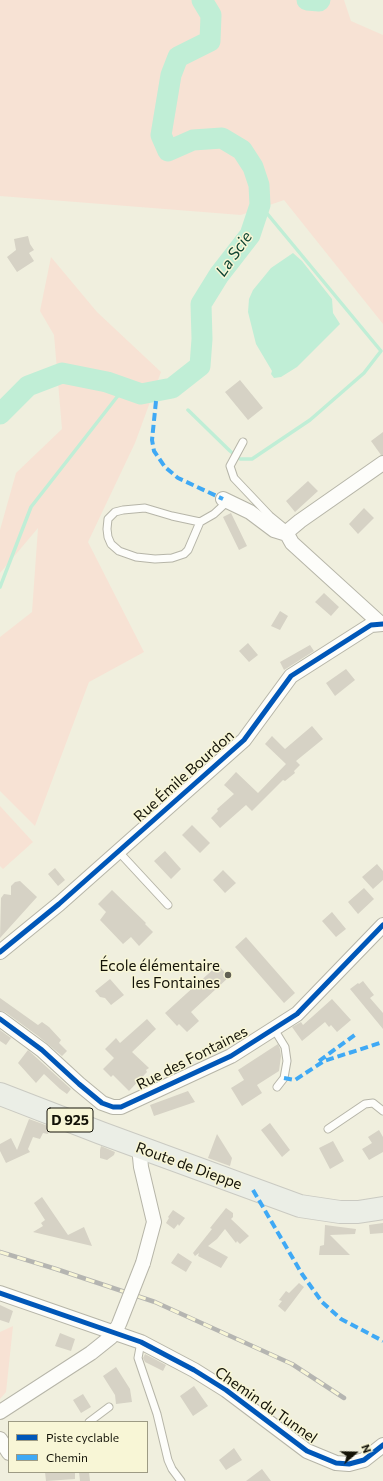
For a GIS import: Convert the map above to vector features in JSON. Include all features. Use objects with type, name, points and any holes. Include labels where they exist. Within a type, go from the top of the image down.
[{"type":"main road","name":"Route de Dieppe","points":[[0,1094],[300,1206],[340,1212],[358,1212],[383,1208]]},
{"type":"street","points":[[288,533],[300,521],[383,463]]},
{"type":"street","points":[[225,500],[250,512],[274,530],[288,533]]},
{"type":"street","points":[[288,533],[292,543],[382,624]]},
{"type":"street","name":"Rue Émile Bourdon","points":[[0,952],[59,904],[244,740],[291,676],[371,626],[382,624]]},
{"type":"street","name":"Rue des Fontaines","points":[[0,1019],[42,1050],[102,1103],[113,1107],[121,1107],[230,1056],[297,1014],[383,925]]},
{"type":"street","points":[[0,1412],[91,1353],[117,1328],[143,1263],[154,1222],[141,1167],[139,1147]]},
{"type":"street","name":"Chemin du Tunnel","points":[[0,1293],[117,1328],[194,1370],[226,1390],[307,1451],[336,1463],[349,1464],[364,1460],[383,1445]]},
{"type":"street","points":[[0,1439],[8,1451]]},
{"type":"lane","points":[[241,445],[230,466],[234,478],[288,533]]},
{"type":"lane","points":[[200,522],[145,508],[134,508],[115,512],[108,519],[107,529],[111,544],[119,551],[136,557],[155,559],[172,558],[184,554],[188,550],[200,522],[214,514],[225,500]]},
{"type":"lane","points":[[118,851],[168,905]]},
{"type":"lane","points":[[274,1028],[285,1047],[286,1061],[284,1078],[277,1086]]},
{"type":"lane","points":[[328,1129],[366,1104],[373,1103],[383,1111]]},
{"type":"lane","points":[[141,1342],[138,1358],[157,1414],[168,1460],[172,1469],[181,1481]]},
{"type":"lane","points":[[90,1421],[109,1407]]},
{"type":"shaded area","points":[[0,0],[344,0],[351,21],[383,35],[383,324],[284,200],[241,215],[0,196]]},
{"type":"shaded area","points":[[293,253],[302,261],[332,299],[333,313],[340,324],[297,367],[281,377],[274,378],[271,374],[272,371],[256,344],[248,312],[249,299],[253,290],[271,268]]},
{"type":"shaded area","points":[[51,257],[97,312],[161,372],[135,443],[88,542],[144,652],[89,682],[35,826],[0,791],[0,637],[32,612],[38,528],[0,573],[0,530],[16,473],[62,429],[54,335],[40,311]]},
{"type":"shaded area","points":[[0,806],[33,842],[3,869],[0,866]]},
{"type":"shaded area","points":[[13,1326],[6,1392],[0,1399],[0,1332]]},
{"type":"building","points":[[28,236],[30,244],[34,250],[29,253],[34,261],[17,272],[7,257],[16,250],[14,239]]},
{"type":"building","points":[[240,380],[263,408],[248,420],[225,392]]},
{"type":"building","points":[[383,432],[383,455],[381,455],[371,441]]},
{"type":"building","points":[[308,481],[318,491],[295,512],[286,501]]},
{"type":"building","points":[[364,508],[374,518],[358,534],[349,524]]},
{"type":"building","points":[[231,513],[247,546],[239,550],[223,517]]},
{"type":"building","points":[[324,593],[339,607],[331,616],[315,602]]},
{"type":"building","points":[[280,611],[288,616],[280,630],[271,626]]},
{"type":"building","points":[[248,643],[258,655],[249,662],[239,651]]},
{"type":"building","points":[[310,645],[314,651],[284,670],[280,662]]},
{"type":"building","points":[[346,669],[355,680],[335,696],[326,683]]},
{"type":"building","points":[[312,726],[323,739],[296,761],[300,765],[294,771],[295,773],[285,781],[283,780],[252,811],[246,805],[220,828],[211,818],[218,811],[217,809],[234,794],[224,785],[236,772],[258,793],[286,764],[265,744],[272,736],[285,749]]},
{"type":"building","points":[[192,825],[210,843],[200,853],[182,835]]},
{"type":"building","points":[[165,851],[181,869],[171,879],[154,861]]},
{"type":"building","points":[[377,864],[383,871],[383,880],[373,889],[362,877]]},
{"type":"building","points":[[55,868],[65,880],[58,886],[48,874]]},
{"type":"building","points":[[223,870],[236,883],[225,893],[213,880]]},
{"type":"building","points":[[20,881],[37,897],[0,938],[1,898],[4,894],[11,895],[11,886],[15,882]]},
{"type":"building","points":[[364,888],[374,899],[358,914],[348,902]]},
{"type":"building","points":[[112,890],[146,923],[145,924],[153,932],[139,946],[131,937],[123,944],[100,920],[106,912],[98,904]]},
{"type":"building","points":[[332,912],[346,929],[336,937],[322,921]]},
{"type":"building","points":[[246,937],[295,993],[284,1003],[235,947]]},
{"type":"building","points":[[218,965],[229,977],[191,1012],[199,1021],[187,1032],[179,1024],[177,1026],[165,1013]]},
{"type":"building","points":[[110,979],[124,995],[111,1005],[105,998],[100,997],[95,991]]},
{"type":"building","points":[[363,981],[374,995],[370,998],[383,1013],[383,1029],[350,989]]},
{"type":"building","points":[[0,998],[38,1025],[42,1022],[49,1027],[61,1040],[59,1043],[67,1051],[62,1056],[5,1012],[0,1011]]},
{"type":"building","points":[[332,999],[351,1020],[337,1032],[331,1025],[329,1027],[325,1022],[302,1041],[292,1027],[301,1022],[303,1025]]},
{"type":"building","points":[[147,1019],[156,1029],[132,1052],[149,1068],[129,1091],[113,1075],[111,1077],[103,1069],[114,1058],[105,1049],[116,1038],[120,1043]]},
{"type":"building","points":[[0,1030],[11,1038],[6,1045],[0,1041]]},
{"type":"building","points":[[278,1044],[281,1056],[279,1071],[257,1085],[262,1093],[242,1106],[231,1088],[244,1080],[238,1070]]},
{"type":"building","points":[[28,1050],[71,1089],[67,1094],[44,1074],[36,1083],[18,1063]]},
{"type":"building","points":[[188,1091],[195,1102],[154,1116],[150,1105]]},
{"type":"building","points":[[29,1119],[51,1127],[48,1134],[43,1133],[40,1139],[33,1137],[28,1149],[30,1152],[6,1163],[0,1151],[0,1144],[11,1138],[17,1150]]},
{"type":"building","points":[[270,1123],[290,1150],[282,1157],[261,1130]]},
{"type":"building","points":[[379,1130],[383,1137],[383,1152],[369,1160],[362,1149],[372,1143],[368,1137]]},
{"type":"building","points":[[217,1134],[232,1158],[230,1166],[208,1158]]},
{"type":"building","points":[[333,1141],[344,1161],[330,1169],[319,1148]]},
{"type":"building","points":[[101,1146],[115,1152],[114,1155],[107,1160],[100,1158]]},
{"type":"building","points":[[42,1197],[68,1235],[84,1227],[92,1246],[33,1232],[43,1226],[41,1223],[45,1220],[34,1203]]},
{"type":"building","points":[[226,1208],[233,1213],[233,1217],[231,1219],[249,1236],[240,1244],[237,1241],[236,1243],[225,1229],[217,1239],[208,1246],[228,1257],[221,1268],[198,1256],[199,1253],[195,1256],[193,1253]]},
{"type":"building","points":[[173,1210],[185,1218],[179,1226],[178,1224],[174,1229],[166,1223]]},
{"type":"building","points":[[383,1223],[383,1233],[370,1234],[369,1225]]},
{"type":"building","points":[[325,1225],[356,1229],[355,1234],[330,1235],[350,1255],[319,1255],[320,1246],[324,1245]]},
{"type":"building","points":[[178,1253],[192,1262],[186,1272],[171,1263]]},
{"type":"building","points":[[299,1283],[304,1287],[285,1312],[278,1306],[282,1301],[279,1300],[286,1291],[289,1293]]},
{"type":"building","points":[[0,1305],[13,1311],[9,1323],[0,1320]]},
{"type":"building","points":[[60,1333],[75,1339],[71,1351],[55,1346]]},
{"type":"building","points":[[145,1354],[166,1365],[163,1371],[145,1362],[143,1358]]},
{"type":"building","points":[[116,1367],[130,1389],[132,1402],[116,1404],[115,1395],[103,1376]]},
{"type":"building","points":[[194,1386],[208,1406],[193,1416],[180,1396]]},
{"type":"building","points":[[83,1394],[91,1407],[81,1413],[73,1400]]},
{"type":"building","points":[[234,1448],[242,1460],[226,1470],[219,1460]]},
{"type":"building","points":[[262,1469],[271,1481],[246,1481]]},
{"type":"building","points":[[45,1473],[75,1473],[75,1479],[46,1481]]},
{"type":"building","points":[[79,1473],[89,1473],[90,1481],[80,1481]]},
{"type":"waterway","name":"La Scie","points":[[0,414],[28,386],[62,373],[107,382],[141,394],[172,388],[200,366],[202,339],[201,304],[219,275],[250,235],[260,205],[259,185],[253,167],[242,150],[222,138],[193,140],[168,151],[161,135],[171,75],[178,57],[210,41],[211,15],[202,0]]},
{"type":"waterway","name":"La Scie","points":[[307,0],[320,0]]},
{"type":"waterway","points":[[188,410],[240,459],[252,459],[310,420],[364,373],[381,351],[260,205]]},
{"type":"waterway","points":[[0,587],[31,507],[124,388]]},
{"type":"railway","points":[[0,1252],[155,1302],[292,1364],[344,1398]]},
{"type":"marked path","points":[[156,401],[152,440],[154,451],[165,467],[178,478],[223,499]]},
{"type":"marked path","points":[[319,1061],[356,1034]]},
{"type":"marked path","points":[[284,1078],[295,1080],[324,1061],[383,1042]]},
{"type":"marked path","points":[[253,1190],[302,1274],[322,1302],[341,1319],[383,1341]]},
{"type":"cycle path","points":[[0,952],[59,904],[244,740],[291,676],[371,625],[383,624]]},
{"type":"cycle path","points":[[0,1019],[42,1050],[102,1103],[113,1107],[121,1107],[231,1056],[297,1014],[383,925]]},
{"type":"cycle path","points":[[0,1293],[141,1342],[194,1370],[226,1390],[307,1451],[336,1463],[349,1464],[364,1460],[383,1445]]},
{"type":"place","name":"École élémentaire les Fontaines","points":[[228,975]]}]
